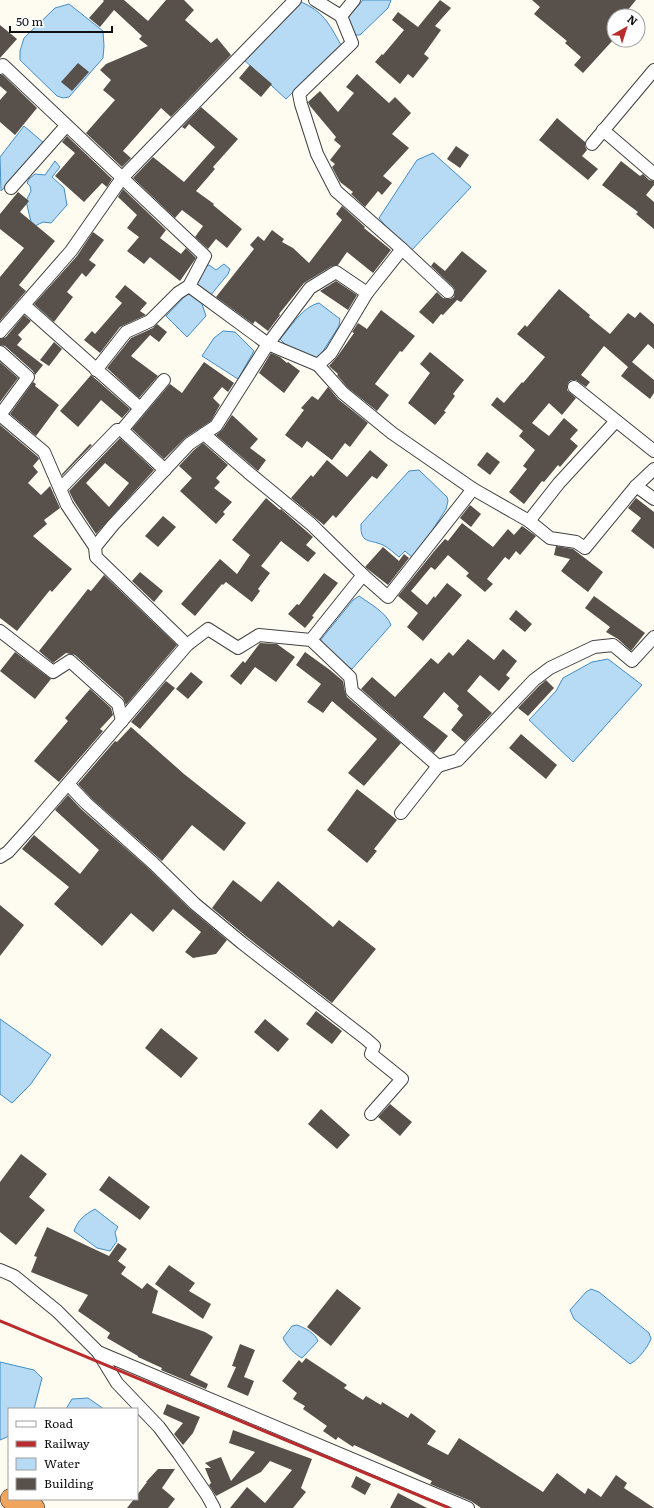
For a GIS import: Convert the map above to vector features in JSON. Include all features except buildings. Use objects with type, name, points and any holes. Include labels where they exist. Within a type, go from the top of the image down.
[{"type":"highway","points":[[15,1500],[34,1508]]},
{"type":"street","points":[[0,332],[71,251],[122,178],[295,0]]},
{"type":"street","points":[[315,0],[341,16],[352,43],[299,94],[317,154],[336,191],[448,292]]},
{"type":"street","points":[[341,16],[354,0]]},
{"type":"street","points":[[0,68],[3,65],[205,256],[189,286],[178,292],[150,321],[126,332],[96,370]]},
{"type":"street","points":[[592,144],[654,70]]},
{"type":"street","points":[[11,188],[66,126]]},
{"type":"street","points":[[603,130],[654,174]]},
{"type":"street","points":[[318,365],[331,353],[367,293],[402,249]]},
{"type":"street","points":[[95,547],[113,525],[189,444],[216,426],[268,344],[310,288],[336,272],[367,293]]},
{"type":"street","points":[[189,286],[268,344],[318,365],[343,393],[392,433],[473,489],[529,521],[550,538],[576,542],[585,548],[636,486],[654,469]]},
{"type":"street","points":[[24,305],[140,408]]},
{"type":"street","points":[[0,352],[28,377],[0,415],[44,452],[67,505],[95,547],[96,556],[187,645]]},
{"type":"street","points":[[60,489],[117,430],[122,430],[164,380]]},
{"type":"street","points":[[574,387],[654,452]]},
{"type":"street","points":[[529,521],[559,483],[616,421]]},
{"type":"street","points":[[122,430],[165,470]]},
{"type":"street","points":[[204,434],[310,524],[388,597],[473,489]]},
{"type":"street","points":[[636,486],[654,499]]},
{"type":"street","points":[[311,640],[363,575]]},
{"type":"street","points":[[0,857],[8,852],[35,822],[187,645],[208,629],[238,648],[259,635],[311,640],[350,677],[352,692],[438,766]]},
{"type":"street","points":[[0,631],[53,672],[70,661],[118,704],[122,721]]},
{"type":"street","points":[[401,814],[438,766],[458,760],[534,680],[550,668],[594,647],[613,646],[632,661],[654,637]]},
{"type":"street","points":[[68,784],[86,803],[242,944],[374,1046],[372,1054],[402,1079],[371,1114]]},
{"type":"street","points":[[0,1270],[14,1276],[56,1311],[98,1352],[117,1384],[159,1427],[207,1495],[214,1508]]},
{"type":"street","points":[[98,1352],[468,1508]]},
{"type":"water","points":[[363,0],[391,0],[388,8],[360,35],[354,35],[347,22],[349,16]]},
{"type":"water","points":[[299,1],[314,9],[324,18],[341,45],[286,99],[242,58]]},
{"type":"water","points":[[69,4],[103,31],[104,46],[103,58],[69,97],[63,98],[57,96],[20,60],[20,51],[24,38],[55,8]]},
{"type":"water","points":[[24,126],[45,144],[1,191],[0,157]]},
{"type":"water","points":[[433,153],[471,187],[410,252],[398,241],[379,218],[417,160]]},
{"type":"water","points":[[55,161],[60,167],[52,177],[64,188],[67,205],[51,223],[43,222],[35,226],[31,222],[26,201],[31,191],[30,186],[27,183],[35,174],[45,175]]},
{"type":"water","points":[[224,264],[230,269],[228,274],[210,296],[195,284],[205,267],[209,265],[216,270]]},
{"type":"water","points":[[188,293],[201,301],[206,316],[187,337],[166,316]]},
{"type":"water","points":[[319,303],[340,319],[339,326],[318,359],[286,345],[280,339],[302,313],[313,305]]},
{"type":"water","points":[[223,331],[235,332],[254,351],[238,379],[202,356],[214,338]]},
{"type":"water","points":[[419,470],[447,497],[448,501],[446,509],[414,559],[405,551],[399,557],[383,545],[366,540],[362,535],[361,524],[409,471]]},
{"type":"water","points":[[359,596],[382,612],[389,620],[391,625],[352,669],[338,660],[319,642],[353,600]]},
{"type":"water","points":[[608,659],[642,685],[573,762],[529,720],[556,691],[563,678],[592,662]]},
{"type":"water","points":[[0,1019],[51,1055],[30,1085],[12,1103],[0,1094]]},
{"type":"water","points":[[95,1209],[118,1227],[115,1232],[117,1241],[110,1251],[97,1248],[74,1231],[82,1218]]},
{"type":"water","points":[[591,1289],[599,1292],[649,1333],[651,1339],[647,1346],[640,1356],[630,1364],[574,1319],[570,1310],[586,1292]]},
{"type":"water","points":[[297,1325],[312,1333],[318,1341],[302,1358],[291,1350],[283,1338],[292,1326]]},
{"type":"water","points":[[0,1362],[34,1370],[42,1378],[34,1408],[8,1408],[8,1436],[0,1440]]},
{"type":"water","points":[[88,1398],[103,1408],[67,1408],[72,1399]]},
{"type":"railway","points":[[0,1321],[449,1508]]}]
